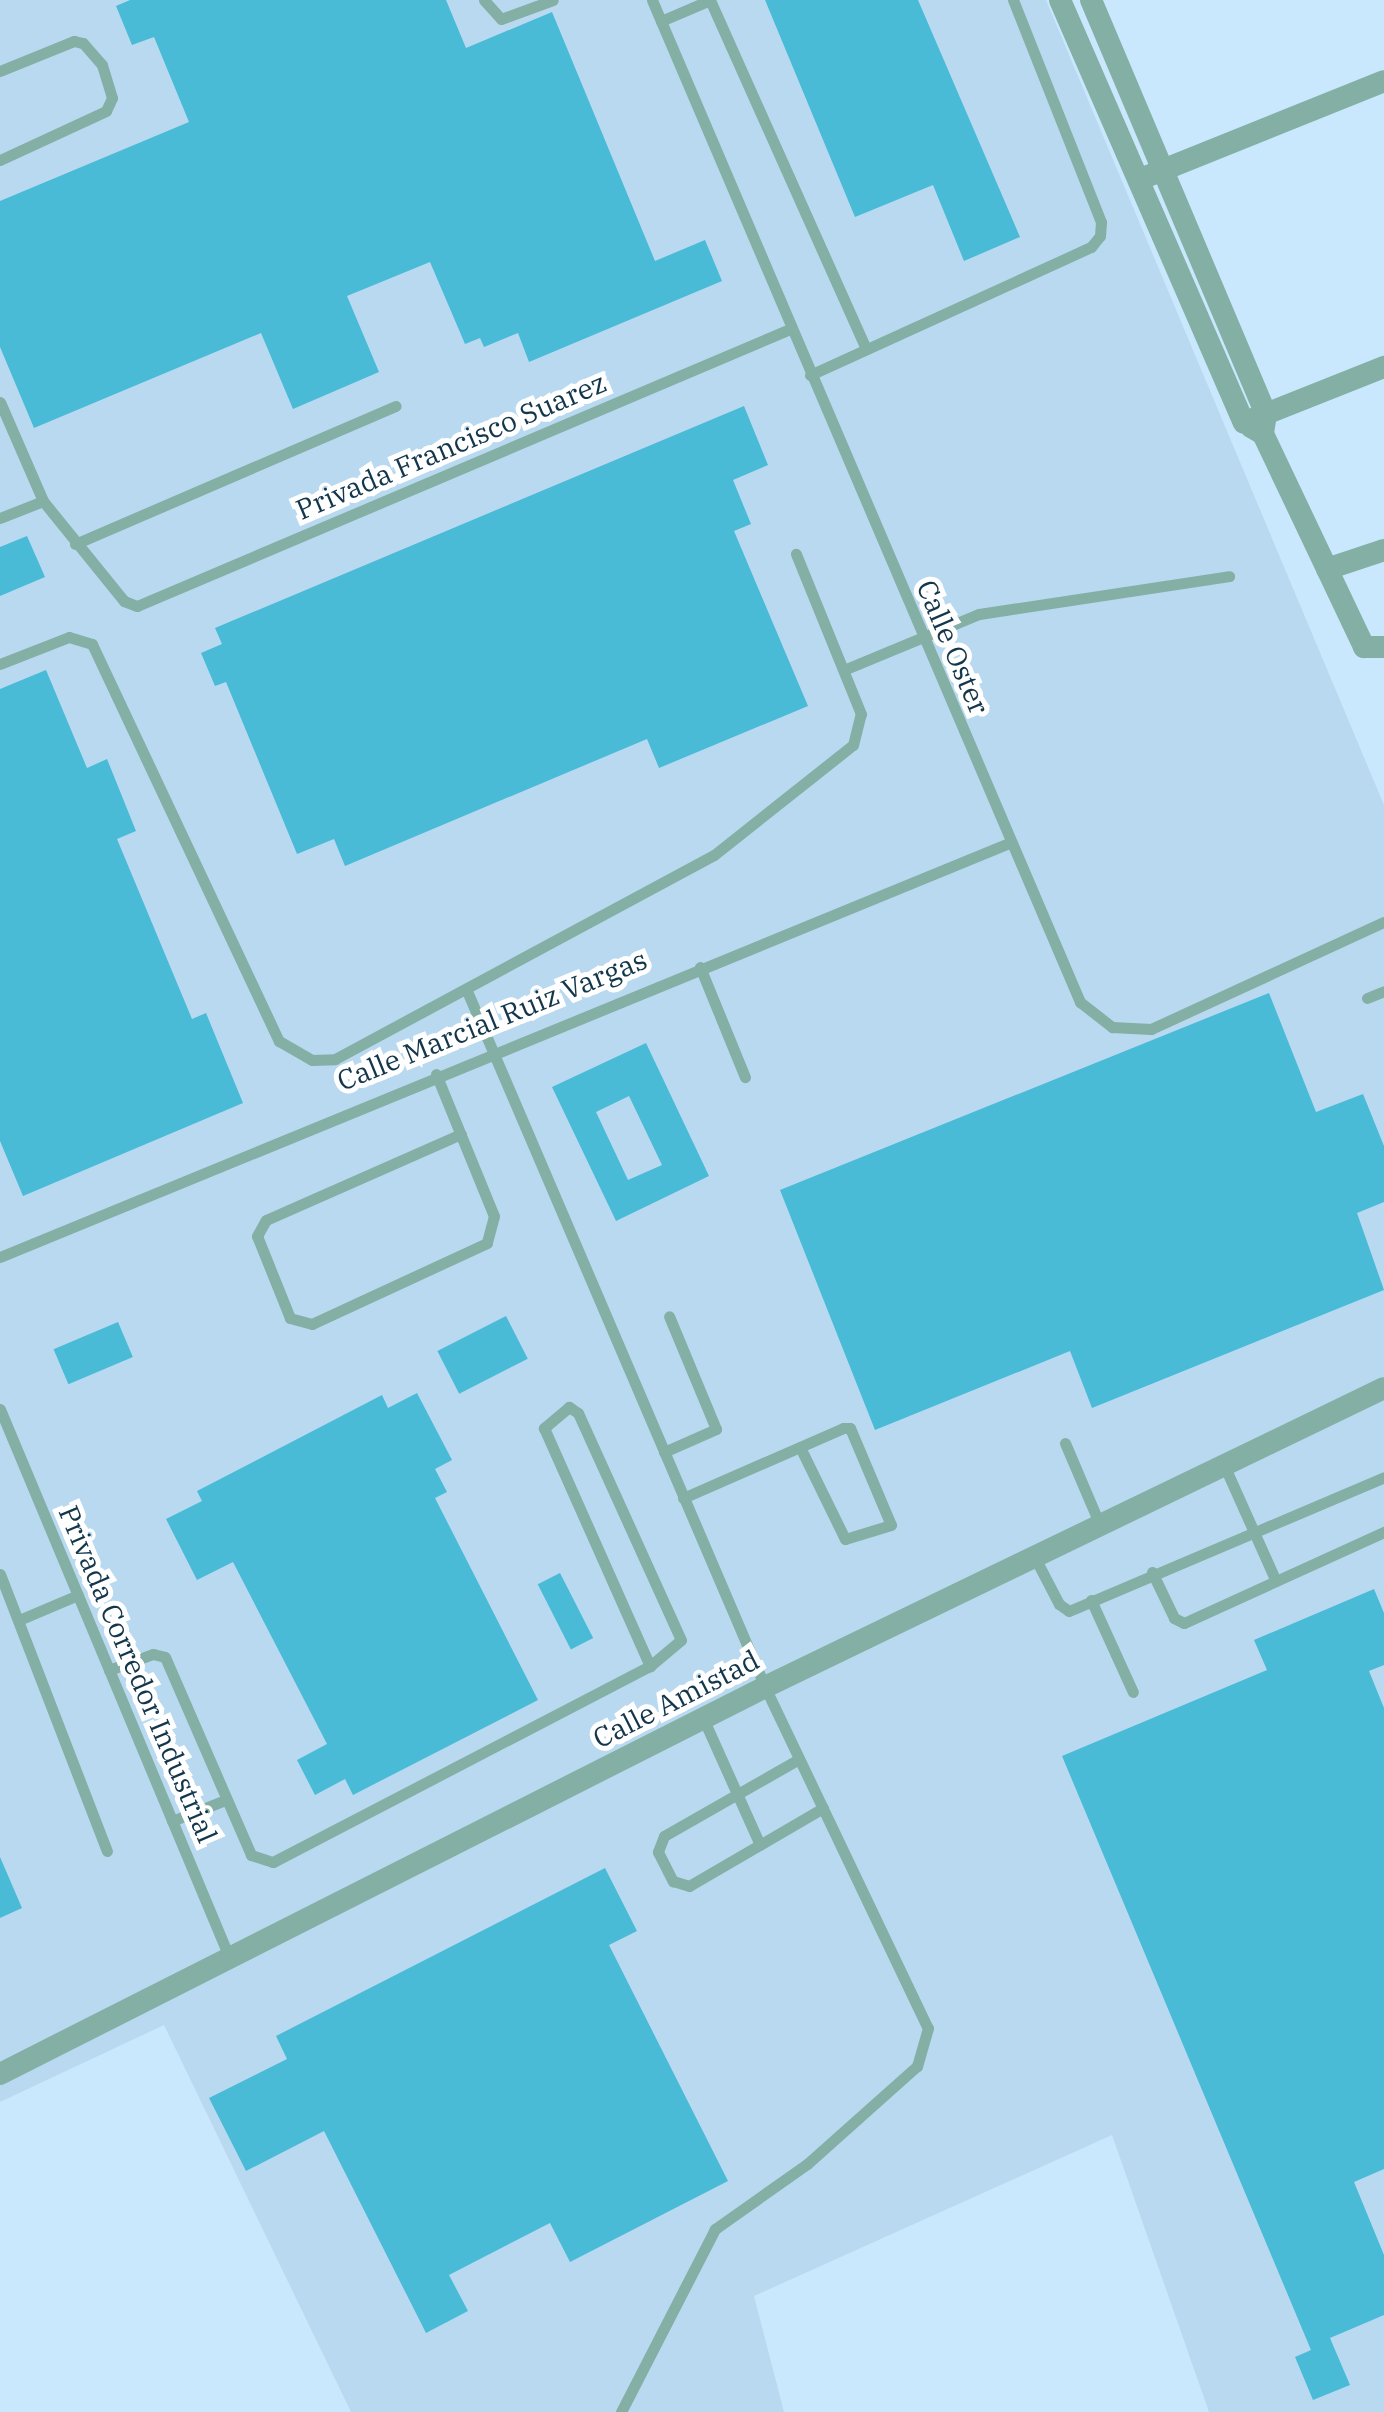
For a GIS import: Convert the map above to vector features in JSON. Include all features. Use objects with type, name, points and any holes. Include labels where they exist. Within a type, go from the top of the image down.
[{"type":"street","points":[[1060,0],[1136,181],[1327,569],[1374,647]]},
{"type":"street","points":[[1091,0],[1162,170],[1258,424]]},
{"type":"street","points":[[1136,181],[1384,81]]},
{"type":"street","points":[[1258,424],[1384,367]]},
{"type":"street","points":[[1327,569],[1384,550]]},
{"type":"street","name":"Calle Amistad","points":[[0,2074],[765,1687],[1384,1388]]},
{"type":"lane","points":[[484,0],[501,19],[552,0]]},
{"type":"lane","name":"Calle Oster","points":[[652,0],[1067,983],[1112,1027],[1151,1029],[1384,922]]},
{"type":"lane","points":[[660,21],[710,0],[866,349]]},
{"type":"lane","points":[[810,375],[1091,247],[1100,236],[1101,222],[1013,0]]},
{"type":"lane","points":[[0,70],[74,40],[83,43],[102,64],[112,98],[106,111],[0,160]]},
{"type":"lane","name":"Privada Francisco Suarez","points":[[76,544],[130,606],[790,329]]},
{"type":"lane","points":[[0,402],[43,501],[76,544],[396,406]]},
{"type":"lane","points":[[0,518],[43,501]]},
{"type":"lane","points":[[0,664],[69,637],[82,637],[102,657],[279,1041],[293,1054],[334,1059],[714,856],[854,745],[860,730],[846,669],[796,554]]},
{"type":"lane","points":[[846,669],[979,614],[1229,576]]},
{"type":"lane","name":"Calle Marcial Ruiz Vargas","points":[[3,1255],[491,1051],[1009,843]]},
{"type":"lane","points":[[700,967],[745,1077]]},
{"type":"lane","points":[[466,991],[765,1687],[928,2028],[926,2051],[917,2066],[807,2164],[715,2229],[620,2412]]},
{"type":"lane","points":[[1367,998],[1384,991]]},
{"type":"lane","points":[[436,1074],[494,1216],[487,1244],[312,1324],[290,1318],[257,1236],[266,1220],[460,1134]]},
{"type":"lane","points":[[0,1238],[3,1255]]},
{"type":"lane","points":[[664,1452],[716,1428],[669,1316]]},
{"type":"lane","points":[[109,1670],[153,1654],[165,1657],[251,1854],[273,1862],[650,1666],[681,1640],[578,1412],[569,1408],[544,1428],[650,1666]]},
{"type":"lane","name":"Privada Corredor Industrial","points":[[0,1409],[230,1959]]},
{"type":"lane","points":[[683,1498],[800,1447],[844,1428],[854,1431],[891,1525],[844,1540],[800,1447]]},
{"type":"lane","points":[[1064,1443],[1100,1525]]},
{"type":"lane","points":[[1224,1465],[1276,1581]]},
{"type":"lane","points":[[1034,1556],[1064,1608],[1384,1478]]},
{"type":"lane","points":[[1152,1572],[1184,1624],[1384,1532]]},
{"type":"lane","points":[[0,1574],[107,1851]]},
{"type":"lane","points":[[19,1620],[78,1595]]},
{"type":"lane","points":[[1091,1600],[1133,1692]]},
{"type":"lane","points":[[703,1718],[760,1845]]},
{"type":"lane","points":[[799,1759],[664,1836],[658,1852],[673,1882],[690,1886],[823,1808]]},
{"type":"lane","points":[[172,1821],[225,1800]]},
{"type":"shaded area","points":[[0,0],[1046,0],[1384,805],[1384,2412],[1209,2412],[1112,2135],[754,2296],[784,2412],[351,2412],[164,2025],[0,2102]]},
{"type":"building","points":[[130,0],[446,0],[466,48],[552,12],[655,261],[705,240],[722,281],[529,362],[518,333],[484,347],[480,338],[465,344],[430,262],[347,296],[379,372],[293,409],[261,333],[34,428],[0,347],[0,201],[189,122],[154,37],[132,45],[116,6]]},
{"type":"building","points":[[765,0],[918,0],[1020,237],[964,261],[933,185],[855,217]]},
{"type":"building","points":[[744,406],[768,465],[733,480],[751,524],[734,531],[808,706],[659,768],[647,739],[345,866],[334,839],[297,854],[226,682],[215,686],[201,653],[222,644],[215,628]]},
{"type":"building","points":[[27,536],[45,577],[0,596],[0,547]]},
{"type":"building","points":[[46,670],[87,768],[107,759],[136,831],[117,839],[192,1019],[206,1013],[243,1103],[23,1196],[0,1141],[0,689]]},
{"type":"building","points":[[1269,993],[1316,1112],[1363,1094],[1384,1146],[1384,1202],[1357,1213],[1384,1290],[1092,1408],[1070,1351],[875,1430],[780,1190]]},
{"type":"building","points":[[646,1043],[709,1176],[616,1221],[552,1087]],"holes":[[[629,1096],[662,1165],[628,1180],[596,1112]]]},
{"type":"building","points":[[506,1316],[528,1359],[459,1394],[437,1351]]},
{"type":"building","points":[[118,1322],[133,1357],[68,1384],[54,1349]]},
{"type":"building","points":[[417,1393],[452,1460],[435,1469],[447,1492],[435,1498],[538,1700],[353,1795],[345,1779],[315,1795],[297,1760],[327,1744],[233,1562],[197,1580],[166,1519],[202,1501],[197,1491],[382,1395],[388,1408]]},
{"type":"building","points":[[560,1573],[593,1638],[571,1649],[538,1584]]},
{"type":"building","points":[[1374,1589],[1384,1613],[1384,1665],[1369,1671],[1384,1708],[1384,2169],[1354,2182],[1384,2255],[1384,2315],[1330,2338],[1350,2385],[1313,2400],[1295,2357],[1311,2350],[1062,1756],[1267,1670],[1254,1640]]},
{"type":"building","points":[[0,1857],[22,1908],[0,1918]]},
{"type":"building","points":[[605,1868],[637,1931],[609,1945],[728,2181],[570,2262],[550,2223],[449,2275],[468,2311],[426,2333],[324,2131],[246,2171],[209,2098],[287,2059],[276,2036]]}]
